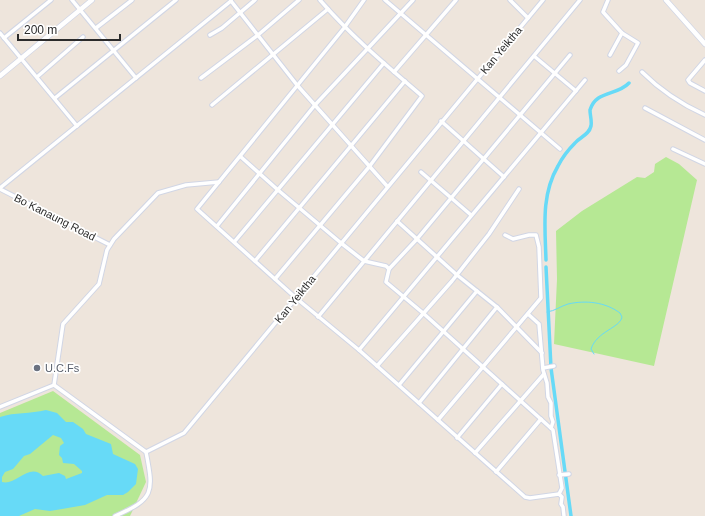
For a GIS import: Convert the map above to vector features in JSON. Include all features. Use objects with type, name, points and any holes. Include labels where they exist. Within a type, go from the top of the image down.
[{"type":"street","points":[[4,38],[51,0]]},
{"type":"street","points":[[72,0],[136,78]]},
{"type":"street","points":[[0,76],[92,0]]},
{"type":"street","points":[[96,28],[132,0]]},
{"type":"street","points":[[55,98],[114,52],[176,0]]},
{"type":"street","points":[[210,35],[216,33],[255,0]]},
{"type":"street","points":[[201,78],[258,35],[299,0]]},
{"type":"street","points":[[275,280],[369,167],[422,96],[367,50],[344,28],[320,0]]},
{"type":"street","points":[[364,0],[344,28],[241,157],[197,209],[235,241],[275,280],[359,350],[457,438],[527,498],[559,494]]},
{"type":"street","points":[[387,0],[498,98],[560,149]]},
{"type":"street","points":[[217,226],[315,105],[412,0]]},
{"type":"street","points":[[394,72],[456,0]]},
{"type":"street","points":[[510,0],[528,18]]},
{"type":"street","name":"Kan Yeiktha","points":[[146,452],[184,433],[387,186],[543,0]]},
{"type":"street","points":[[318,317],[580,0]]},
{"type":"street","points":[[608,0],[603,12],[622,33],[638,43],[626,65],[619,71]]},
{"type":"street","points":[[666,0],[705,44]]},
{"type":"street","points":[[0,188],[230,1],[297,85],[387,186]]},
{"type":"street","points":[[212,105],[274,56],[328,9]]},
{"type":"street","points":[[0,33],[77,126]]},
{"type":"street","points":[[610,55],[622,33]]},
{"type":"street","points":[[37,78],[83,38]]},
{"type":"street","points":[[559,494],[562,488],[561,475],[553,430],[423,313],[386,282],[389,269],[417,240],[450,198],[570,55]]},
{"type":"street","points":[[534,56],[576,91]]},
{"type":"street","points":[[705,60],[688,80],[690,83],[705,91]]},
{"type":"street","points":[[235,241],[384,63]]},
{"type":"street","points":[[642,72],[657,87],[676,101],[705,115]]},
{"type":"street","points":[[359,350],[585,80]]},
{"type":"street","points":[[255,261],[350,145],[405,82]]},
{"type":"street","points":[[645,108],[705,140]]},
{"type":"street","points":[[441,121],[504,177]]},
{"type":"street","points":[[673,149],[705,164]]},
{"type":"street","points":[[241,157],[299,209],[364,261],[381,265],[389,269]]},
{"type":"street","points":[[421,172],[471,215]]},
{"type":"street","points":[[54,385],[63,324],[99,284],[110,245],[158,193],[186,185],[219,182]]},
{"type":"street","name":"Bo Kanaung Road","points":[[0,188],[110,245]]},
{"type":"street","points":[[377,366],[457,275],[489,234],[519,189]]},
{"type":"street","points":[[398,221],[457,275],[497,307],[542,353]]},
{"type":"street","points":[[438,420],[541,298],[538,238],[533,234],[513,239],[506,235]]},
{"type":"street","points":[[399,385],[477,291]]},
{"type":"street","points":[[419,403],[497,307]]},
{"type":"street","points":[[528,314],[539,324],[545,368],[544,374],[547,382],[548,397],[551,403],[551,416],[553,422],[551,428]]},
{"type":"street","points":[[545,368],[554,366]]},
{"type":"street","points":[[475,453],[544,374]]},
{"type":"street","points":[[457,438],[502,384]]},
{"type":"street","points":[[0,407],[54,385]]},
{"type":"street","points":[[54,385],[146,452],[151,483],[148,493],[136,506],[115,516]]},
{"type":"street","points":[[496,472],[541,419]]},
{"type":"street","points":[[561,475],[569,474]]},
{"type":"street","points":[[559,494],[562,497],[560,504],[563,507],[564,516]]},
{"type":"green space","points":[[666,157],[679,164],[697,180],[654,366],[554,344],[557,279],[556,231],[582,211],[637,177],[645,178],[654,172],[655,164]]},
{"type":"green space","points":[[53,391],[140,455],[146,482],[130,516],[0,516],[0,413]]},
{"type":"water","points":[[46,410],[57,413],[66,422],[73,422],[83,429],[86,434],[111,444],[113,454],[135,464],[138,469],[136,484],[123,495],[107,495],[85,505],[50,511],[35,509],[19,516],[0,516],[0,417],[11,414]],"holes":[[[53,435],[61,438],[64,443],[60,446],[59,455],[62,458],[63,463],[74,464],[82,471],[82,473],[66,479],[65,476],[59,473],[43,476],[38,472],[33,472],[12,481],[2,482],[2,477],[5,472],[13,469],[24,456],[30,454]]]},
{"type":"waterway","points":[[546,260],[546,200],[553,177],[568,151],[590,129],[590,110],[597,99],[619,90],[629,83]]},
{"type":"waterway","points":[[546,267],[551,368],[571,516]]},
{"type":"waterway","points":[[547,312],[553,311],[568,304],[588,302],[608,306],[620,313],[622,317],[620,321],[598,338],[594,343],[591,349],[594,354]]},
{"type":"place","name":"U.C.Fs","points":[[37,368]]}]
